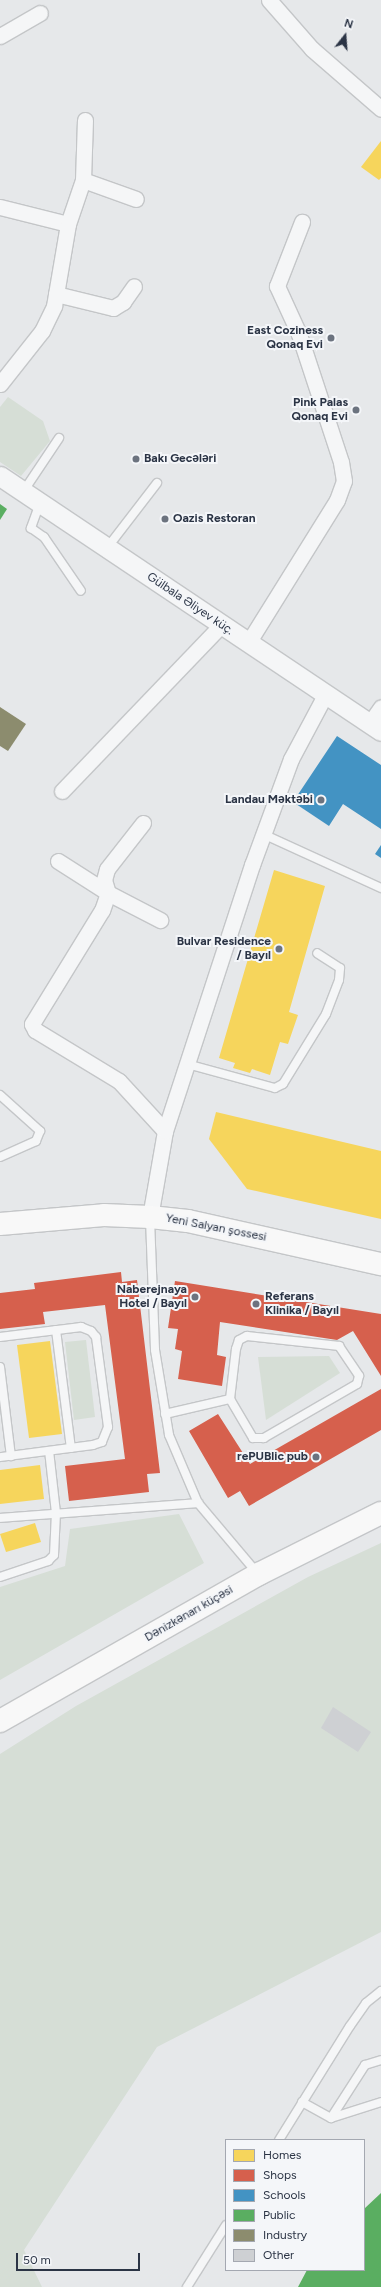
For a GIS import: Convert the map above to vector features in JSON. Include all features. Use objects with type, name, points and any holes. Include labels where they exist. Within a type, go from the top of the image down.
[{"type":"highway","name":"Yeni Salyan şossesi","points":[[0,1224],[104,1215],[150,1217],[188,1221],[381,1264]]},
{"type":"highway","name":"Dənizkənarı küçəsi","points":[[0,1721],[259,1574],[381,1513]]},
{"type":"street","points":[[269,0],[312,49],[381,110]]},
{"type":"street","points":[[0,36],[40,13]]},
{"type":"street","points":[[0,384],[42,331],[56,294],[68,224],[83,180],[86,120]]},
{"type":"street","points":[[83,180],[136,199]]},
{"type":"street","points":[[0,207],[68,224]]},
{"type":"street","points":[[248,643],[337,500],[344,481],[341,462],[299,334],[277,286],[302,222]]},
{"type":"street","points":[[56,294],[113,308],[123,302],[134,286]]},
{"type":"street","name":"Gülbala Əliyev küç.","points":[[0,476],[324,695],[376,727]]},
{"type":"street","points":[[62,791],[221,625]]},
{"type":"street","points":[[150,1217],[165,1131],[263,834],[291,759],[324,695]]},
{"type":"street","points":[[376,727],[381,707]]},
{"type":"street","points":[[142,823],[107,869],[104,880],[108,893],[102,910],[32,1024],[35,1030],[120,1081],[165,1131]]},
{"type":"street","points":[[58,861],[108,893],[160,920]]},
{"type":"lane","points":[[23,492],[59,438]]},
{"type":"lane","points":[[107,548],[157,483]]},
{"type":"lane","points":[[40,504],[31,528],[44,537],[81,591]]},
{"type":"lane","points":[[263,834],[381,888]]},
{"type":"lane","points":[[187,1064],[275,1088],[283,1084],[326,1014],[339,980],[340,968],[317,953]]},
{"type":"lane","points":[[0,1095],[40,1131],[36,1141],[0,1157]]},
{"type":"lane","points":[[150,1217],[155,1350],[165,1414],[176,1453],[198,1503],[259,1574]]},
{"type":"lane","points":[[0,1337],[81,1327],[96,1337],[107,1419],[102,1442],[70,1448],[0,1457]]},
{"type":"lane","points":[[56,1330],[70,1448]]},
{"type":"lane","points":[[247,1336],[339,1346],[359,1376],[357,1384],[264,1438],[253,1438],[230,1399],[236,1349],[239,1340],[247,1336]]},
{"type":"lane","points":[[0,1367],[11,1456]]},
{"type":"lane","points":[[165,1414],[230,1399]]},
{"type":"lane","points":[[0,1577],[48,1561],[54,1555],[56,1513],[49,1451]]},
{"type":"lane","points":[[0,1518],[198,1503]]},
{"type":"lane","points":[[280,2139],[350,2026],[366,2003],[381,1991]]},
{"type":"lane","points":[[331,2118],[365,2064],[381,2060]]},
{"type":"lane","points":[[302,2102],[331,2118],[381,2102]]},
{"type":"lane","points":[[187,2287],[225,2227]]},
{"type":"shaded area","points":[[8,397],[43,421],[50,441],[21,476],[0,462],[0,407]]},
{"type":"shaded area","points":[[86,1340],[95,1417],[74,1420],[65,1342]]},
{"type":"shaded area","points":[[329,1356],[340,1373],[266,1420],[258,1357]]},
{"type":"shaded area","points":[[179,1514],[204,1563],[0,1680],[0,1587],[65,1566],[70,1529]]},
{"type":"shaded area","points":[[381,1543],[381,1932],[157,2047],[24,2250],[42,2287],[0,2287],[0,1754],[76,1706],[308,1577]]},
{"type":"building: Homes","points":[[381,141],[381,178],[379,180],[361,167]]},
{"type":"building: Homes","name":"Bulvar Residence / Bayıl","points":[[274,870],[325,886],[289,1012],[298,1015],[288,1044],[280,1042],[270,1075],[252,1069],[250,1073],[233,1068],[235,1063],[219,1058]]},
{"type":"building: Homes","points":[[216,1112],[381,1151],[381,1219],[247,1189],[209,1139]]},
{"type":"building: Homes","points":[[50,1341],[62,1434],[29,1438],[17,1345]]},
{"type":"building: Homes","points":[[40,1465],[44,1499],[0,1504],[0,1470]]},
{"type":"building: Homes","points":[[35,1523],[41,1542],[6,1552],[0,1534]]},
{"type":"building: Shops","points":[[121,1272],[122,1282],[137,1280],[160,1473],[147,1474],[149,1492],[69,1501],[65,1466],[125,1459],[105,1305],[43,1312],[45,1324],[0,1329],[0,1293],[35,1289],[34,1283]]},
{"type":"building: Shops","points":[[175,1281],[381,1314],[381,1376],[353,1331],[337,1340],[220,1322],[217,1355],[226,1357],[222,1386],[178,1379],[182,1351],[175,1349],[178,1329],[168,1328]]},
{"type":"building: Shops","points":[[381,1389],[381,1430],[249,1506],[240,1491],[228,1498],[189,1431],[218,1414],[250,1464]]},
{"type":"building: Schools","points":[[337,736],[381,765],[381,829],[343,804],[329,826],[293,802]]},
{"type":"building: Schools","points":[[381,845],[381,858],[375,854]]},
{"type":"building: Public","points":[[0,504],[7,509],[0,520]]},
{"type":"building: Public","points":[[381,2193],[381,2287],[298,2287],[306,2271],[365,2271],[365,2208]]},
{"type":"building: Industry","points":[[0,707],[26,724],[8,751],[0,746]]},
{"type":"building: Other","points":[[333,1707],[371,1732],[358,1752],[321,1728]]},
{"type":"place","name":"East Coziness Qonaq Evi","points":[[331,338]]},
{"type":"place","name":"Pink Palas Qonaq Evi","points":[[356,410]]},
{"type":"place","name":"Bakı Gecələri","points":[[136,459]]},
{"type":"place","name":"Oazis Restoran","points":[[165,519]]},
{"type":"place","name":"Landau Məktəbi","points":[[321,800]]},
{"type":"place","name":"Bulvar Residence / Bayıl","points":[[279,949]]},
{"type":"place","name":"Naberejnaya Hotel / Bayıl","points":[[195,1297]]},
{"type":"place","name":"Referans Klinika / Bayıl","points":[[256,1304]]},
{"type":"place","name":"rePUBlic pub","points":[[316,1457]]}]
